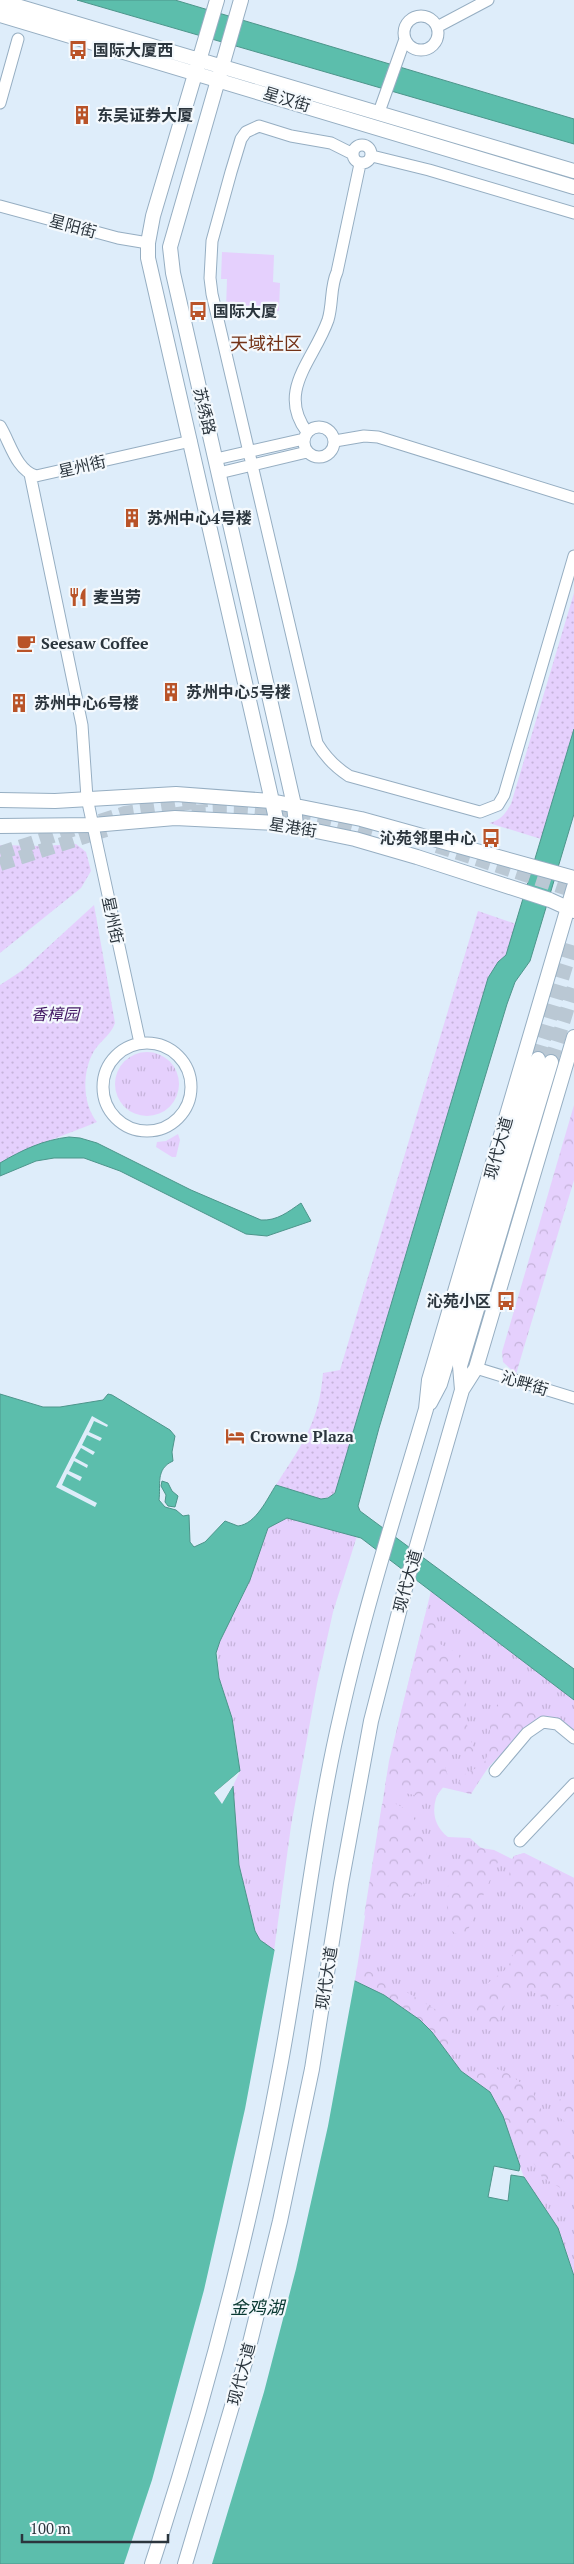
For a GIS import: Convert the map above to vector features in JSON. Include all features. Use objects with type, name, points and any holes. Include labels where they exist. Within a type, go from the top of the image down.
[{"type":"main road","name":"星汉街","points":[[0,0],[28,4],[198,66]]},
{"type":"main road","name":"苏绣路","points":[[216,2],[152,216],[148,244],[151,274],[191,441],[277,823]]},
{"type":"main road","name":"苏绣路","points":[[240,4],[170,248],[172,274],[218,466],[294,805],[296,826]]},
{"type":"main road","name":"星汉街","points":[[0,15],[198,66],[378,119],[574,171]]},
{"type":"main road","name":"星汉街","points":[[378,119],[574,187]]},
{"type":"main road","name":"星港街","points":[[0,800],[54,801],[176,794],[294,805],[361,818],[574,878]]},
{"type":"main road","name":"星港街","points":[[0,826],[93,825],[175,818],[277,823],[382,846],[550,900],[571,909]]},
{"type":"main road","name":"现代大道","points":[[152,2564],[215,2352],[249,2215],[281,2064],[340,1715],[382,1557],[426,1409],[429,1380],[571,909],[574,887]]},
{"type":"main road","name":"现代大道","points":[[185,2564],[243,2369],[280,2221],[312,2069],[341,1884],[371,1721],[408,1577],[462,1390],[476,1368],[574,1037]]},
{"type":"main road","name":"现代大道","points":[[426,1409],[440,1384],[545,1060],[460,1366],[462,1390]]},
{"type":"street","points":[[437,27],[488,0]]},
{"type":"street","points":[[360,164],[369,161],[378,119],[405,38],[406,26],[415,17],[428,17],[437,27],[436,42],[423,50],[416,50],[405,38]]},
{"type":"street","points":[[0,103],[18,39]]},
{"type":"street","points":[[353,154],[331,143],[291,136],[259,126],[250,128],[241,139],[212,242],[210,278],[212,294],[254,465],[317,744],[333,765],[349,776],[480,812],[498,805],[504,795],[574,556]]},
{"type":"street","points":[[360,164],[354,160],[353,154],[357,146],[429,170],[574,212]]},
{"type":"street","points":[[308,452],[306,436],[297,418],[294,394],[328,321],[333,282],[337,272],[360,164]]},
{"type":"street","name":"星阳街","points":[[0,206],[118,238],[148,244]]},
{"type":"street","points":[[0,426],[20,465],[30,474]]},
{"type":"street","points":[[315,427],[324,427],[332,432],[335,441],[332,450],[325,456],[316,457],[308,452],[254,465],[218,466],[250,451],[306,436],[315,427]]},
{"type":"street","points":[[335,441],[364,436],[378,437],[574,498]]},
{"type":"street","name":"星州街","points":[[140,1043],[87,798],[82,725],[30,474],[44,475],[191,441]]},
{"type":"street","points":[[140,1043],[156,1043],[171,1049],[183,1060],[190,1075],[191,1091],[187,1107],[172,1123],[152,1131],[130,1128],[119,1121],[108,1107],[103,1088],[104,1075],[117,1054],[128,1047],[140,1043]]},
{"type":"street","name":"沁畔街","points":[[476,1368],[574,1398]]},
{"type":"street","points":[[495,1771],[527,1734],[543,1722],[557,1724],[574,1738]]},
{"type":"street","points":[[520,1841],[574,1784]]},
{"type":"green space","points":[[222,252],[274,255],[273,282],[280,283],[279,311],[226,309],[227,279],[221,279]]},
{"type":"green space","points":[[574,593],[574,729],[541,839],[489,823],[502,816],[511,804]]},
{"type":"green space","points":[[76,844],[86,852],[91,871],[81,888],[0,953],[0,845],[42,846]]},
{"type":"green space","name":"香樟园","points":[[94,905],[115,1023],[111,1031],[94,1051],[87,1068],[86,1097],[92,1115],[97,1122],[36,1146],[0,1163],[0,985],[23,970]]},
{"type":"green space","points":[[478,911],[516,924],[506,955],[498,962],[488,978],[338,1487],[332,1496],[321,1499],[276,1485],[308,1432],[318,1406],[323,1373],[340,1370]]},
{"type":"green space","points":[[147,1052],[165,1058],[173,1066],[179,1084],[173,1102],[165,1110],[147,1116],[129,1110],[121,1102],[115,1084],[121,1066],[129,1058]]},
{"type":"green space","points":[[574,1105],[574,1180],[516,1374],[503,1362],[502,1352]]},
{"type":"green space","points":[[178,1134],[180,1140],[176,1157],[172,1157],[156,1147],[157,1142],[166,1141]]},
{"type":"green space","points":[[287,1518],[357,1536],[333,1612],[317,1684],[291,1826],[274,1951],[260,1940],[255,1931],[239,1865],[232,1796],[233,1786],[240,1771],[232,1718],[219,1678],[217,1647],[250,1580],[268,1528]]},
{"type":"green space","points":[[431,1591],[574,1700],[574,1731],[568,1725],[553,1717],[548,1716],[535,1721],[525,1728],[503,1750],[471,1794],[441,1787],[435,1800],[434,1814],[438,1826],[448,1837],[470,1838],[481,1848],[494,1850],[512,1859],[514,1856],[524,1853],[574,1878],[574,2276],[558,2228],[524,2177],[508,2136],[469,2078],[456,2066],[442,2045],[384,1995],[355,1981],[389,1761]]},
{"type":"green space","points":[[425,1616],[435,1620],[438,1627],[440,1644],[457,1653],[464,1666],[467,1685],[465,1717],[474,1751],[472,1755],[467,1757],[454,1753],[448,1758],[445,1766],[449,1780],[437,1795],[432,1796],[410,1794],[385,1785]]},
{"type":"green space","points":[[509,1698],[527,1703],[538,1719],[489,1766],[471,1794],[463,1792],[459,1783],[463,1775],[482,1764],[488,1753],[491,1717],[494,1709],[500,1702]]},
{"type":"green space","points":[[388,1802],[400,1806],[410,1814],[418,1826],[424,1839],[427,1868],[424,1880],[418,1890],[411,1896],[368,1912],[364,1916],[382,1804]]},
{"type":"green space","points":[[477,1846],[501,1855],[464,1939],[452,1931],[449,1926],[446,1896],[450,1876],[455,1867]]},
{"type":"green space","points":[[524,1853],[574,1878],[574,1997],[563,2005],[558,2006],[524,1987],[517,1990],[508,1999],[494,2029],[489,2031],[477,2023],[474,2013],[482,2001],[488,1983],[504,1971],[510,1963],[520,1932],[523,1897],[508,1879],[514,1856]]},
{"type":"green space","points":[[357,1967],[378,1975],[448,2017],[454,2034],[453,2043],[448,2049],[445,2050],[416,2018],[380,1994],[355,1981]]},
{"type":"green space","points":[[497,2069],[506,2072],[532,2091],[550,2127],[565,2139],[574,2163],[574,2196],[542,2177],[524,2147],[508,2136],[496,2102],[485,2090],[469,2078],[487,2070]]},
{"type":"green space","points":[[563,2098],[574,2098],[574,2128],[555,2111],[555,2102]]},
{"type":"water","points":[[77,0],[175,0],[574,119],[574,144]]},
{"type":"water","name":"金鸡湖","points":[[574,729],[574,814],[530,961],[515,982],[507,1004],[379,1428],[358,1506],[360,1511],[574,1669],[574,1700],[361,1538],[287,1518],[268,1528],[250,1580],[216,1653],[219,1678],[232,1718],[240,1771],[214,1793],[222,1803],[233,1786],[239,1865],[255,1931],[260,1940],[277,1952],[355,1981],[384,1995],[420,2020],[432,2032],[461,2071],[490,2092],[503,2116],[520,2166],[519,2171],[494,2166],[488,2197],[508,2201],[511,2175],[524,2177],[558,2228],[574,2276],[574,2564],[0,2564],[0,1394],[43,1407],[60,1407],[103,1400],[108,1394],[170,1430],[175,1436],[172,1452],[173,1461],[167,1464],[161,1473],[159,1500],[165,1507],[176,1510],[183,1516],[189,1515],[190,1542],[194,1547],[205,1542],[225,1521],[238,1526],[250,1521],[256,1516],[276,1485],[321,1499],[328,1498],[335,1493],[488,978],[498,962],[506,955]]},
{"type":"water","points":[[69,1137],[97,1143],[191,1190],[261,1220],[272,1219],[287,1213],[301,1203],[311,1221],[267,1236],[246,1234],[120,1171],[84,1158],[54,1158],[36,1161],[0,1176],[0,1163],[8,1158],[42,1143]]},
{"type":"water","points":[[162,1481],[168,1483],[172,1491],[178,1496],[175,1507],[168,1506],[165,1502],[166,1495],[161,1486]]},
{"type":"pier","points":[[92,1416],[108,1425],[107,1427],[94,1421],[89,1432],[102,1438],[100,1441],[87,1435],[82,1445],[95,1452],[93,1455],[81,1448],[75,1458],[88,1465],[87,1468],[74,1461],[69,1471],[82,1477],[80,1481],[67,1474],[62,1485],[97,1503],[95,1507],[56,1487]]},
{"type":"pier","points":[[240,1771],[217,1794],[222,1799],[231,1785],[234,1784],[222,1804],[214,1793]]},
{"type":"pier","points":[[275,1948],[355,1979],[328,2126],[296,2269],[264,2392],[212,2564],[124,2564],[152,2480],[204,2290],[245,2109]]},
{"type":"tunnel","points":[[0,853],[125,813],[207,800]]},
{"type":"tunnel","points":[[171,815],[202,811],[232,811],[292,816],[351,830],[409,848]]},
{"type":"tunnel","points":[[0,864],[106,830]]},
{"type":"tunnel","points":[[437,846],[574,891]]},
{"type":"tunnel","points":[[538,1059],[574,939]]},
{"type":"tunnel","points":[[551,1062],[574,987]]},
{"type":"place","name":"国际大厦西","points":[[78,50]]},
{"type":"place","name":"东吴证券大厦","points":[[82,115]]},
{"type":"place","name":"国际大厦","points":[[198,311]]},
{"type":"place","name":"苏州中心4号楼","points":[[132,518]]},
{"type":"place","name":"麦当劳","points":[[78,597]]},
{"type":"place","name":"Seesaw Coffee","points":[[26,643]]},
{"type":"place","name":"苏州中心5号楼","points":[[171,692]]},
{"type":"place","name":"苏州中心6号楼","points":[[19,703]]},
{"type":"place","name":"沁苑邻里中心","points":[[491,838]]},
{"type":"place","name":"沁苑小区","points":[[506,1301]]},
{"type":"place","name":"Crowne Plaza","points":[[235,1436]]},
{"type":"district","name":"天域社区","points":[[266,343]]}]
